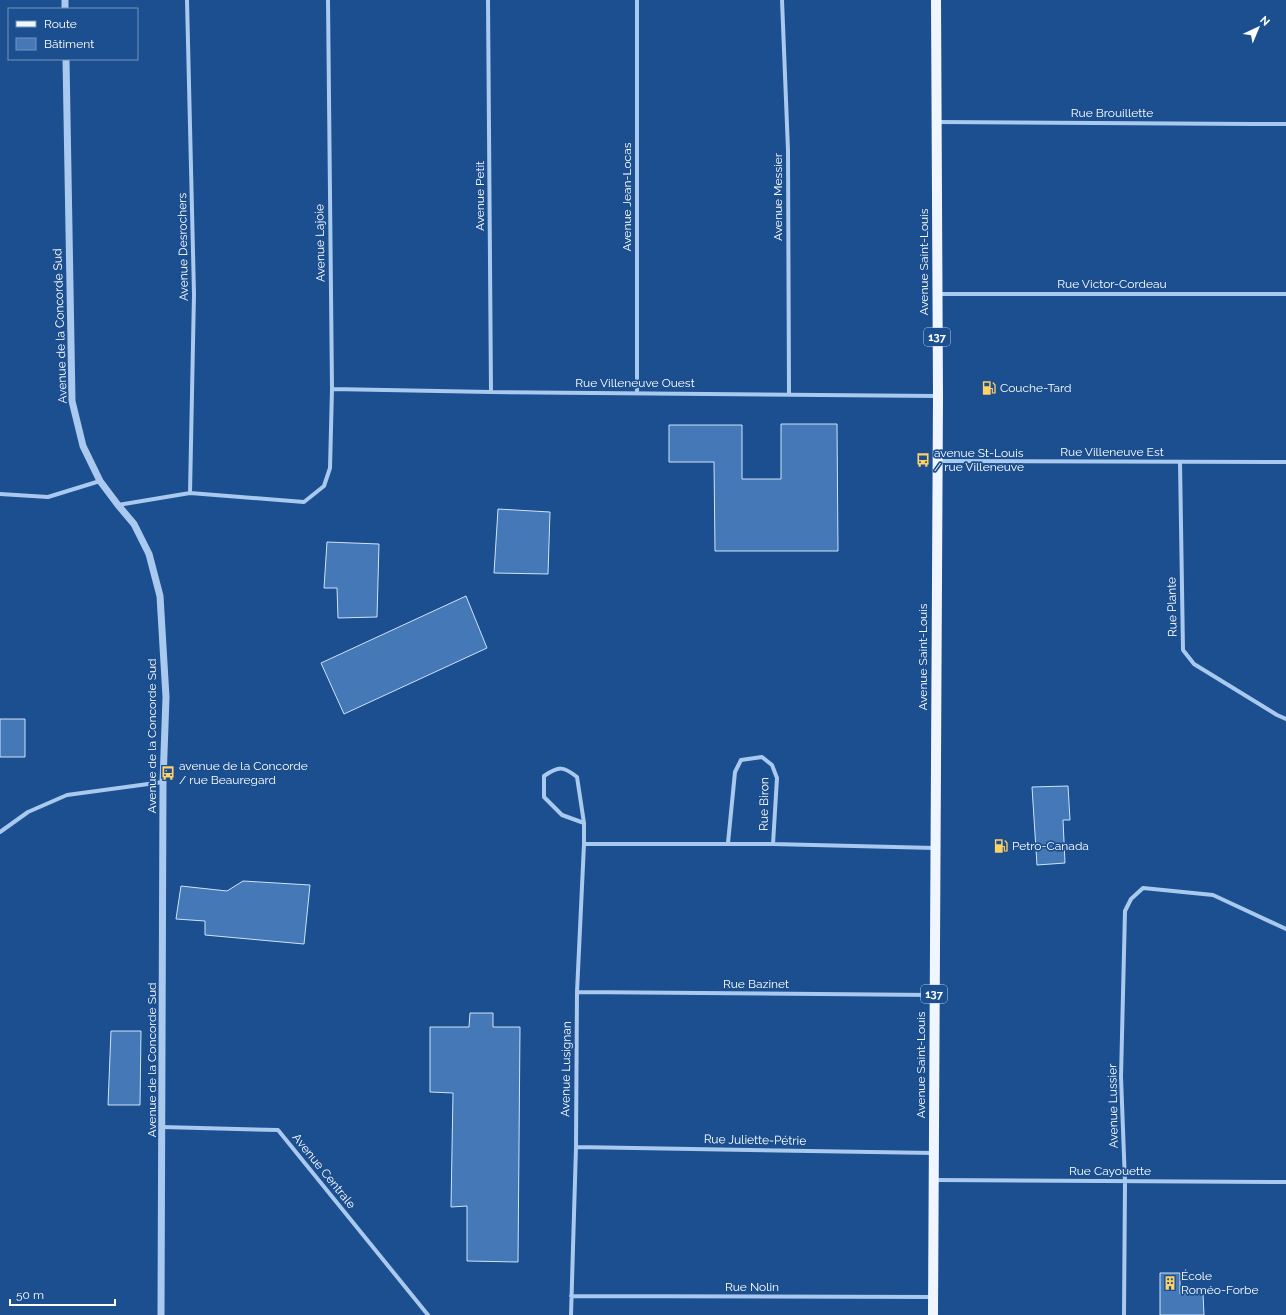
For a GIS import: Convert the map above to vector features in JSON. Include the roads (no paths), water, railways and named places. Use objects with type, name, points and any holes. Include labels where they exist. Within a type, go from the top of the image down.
[{"type":"main road","name":"Avenue Saint-Louis","points":[[933,1315],[938,396],[936,0]]},
{"type":"street","name":"Avenue Desrochers","points":[[187,0],[194,294],[190,493]]},
{"type":"street","name":"Avenue Lajoie","points":[[190,493],[304,502],[324,486],[330,468],[332,389],[328,0]]},
{"type":"street","name":"Avenue Petit","points":[[488,0],[491,392]]},
{"type":"street","name":"Avenue Jean-Locas","points":[[637,0],[637,393]]},
{"type":"street","name":"Avenue Messier","points":[[782,0],[788,150],[789,394]]},
{"type":"street","name":"Avenue de la Concorde Sud","points":[[66,60],[72,401],[83,446],[100,481],[134,524],[149,554],[160,596],[166,697],[163,782],[161,1315]]},
{"type":"street","name":"Rue Brouillette","points":[[937,122],[1286,124]]},
{"type":"street","name":"Rue Victor-Cordeau","points":[[937,294],[1286,294]]},
{"type":"street","name":"Rue Villeneuve Ouest","points":[[332,389],[938,396]]},
{"type":"street","name":"Rue Villeneuve Est","points":[[937,461],[1286,462]]},
{"type":"street","name":"Rue Plante","points":[[1180,462],[1183,650],[1194,664],[1286,719]]},
{"type":"street","points":[[0,494],[48,497],[100,481]]},
{"type":"street","points":[[118,505],[190,493]]},
{"type":"street","name":"Rue Biron","points":[[728,843],[735,772],[741,760],[762,757],[772,765],[777,778],[773,844]]},
{"type":"street","name":"Avenue Lusignan","points":[[571,1315],[576,1147],[577,992],[584,823],[577,777],[567,769],[555,769],[544,776],[544,797],[562,815],[584,823]]},
{"type":"street","points":[[0,832],[28,812],[66,795],[163,782]]},
{"type":"street","name":"Rue Biron","points":[[584,844],[728,843],[935,848]]},
{"type":"street","name":"Avenue Lussier","points":[[1124,1315],[1125,1182],[1121,1077],[1125,910],[1131,899],[1143,888],[1213,895],[1286,929]]},
{"type":"street","name":"Rue Bazinet","points":[[577,992],[934,995]]},
{"type":"street","name":"Avenue Centrale","points":[[162,1127],[278,1130],[428,1315]]},
{"type":"street","name":"Rue Juliette-Pétrie","points":[[576,1147],[934,1153]]},
{"type":"street","name":"Rue Cayouette","points":[[933,1180],[1286,1182]]},
{"type":"street","name":"Rue Nolin","points":[[571,1296],[933,1298]]},
{"type":"place","name":"Couche-Tard","points":[[989,388]]},
{"type":"place","name":"avenue St-Louis / rue Villeneuve","points":[[923,460]]},
{"type":"place","name":"avenue de la Concorde / rue Beauregard","points":[[168,773]]},
{"type":"place","name":"Petro-Canada","points":[[1001,846]]},
{"type":"place","name":"École Roméo-Forbe","points":[[1170,1283]]}]
